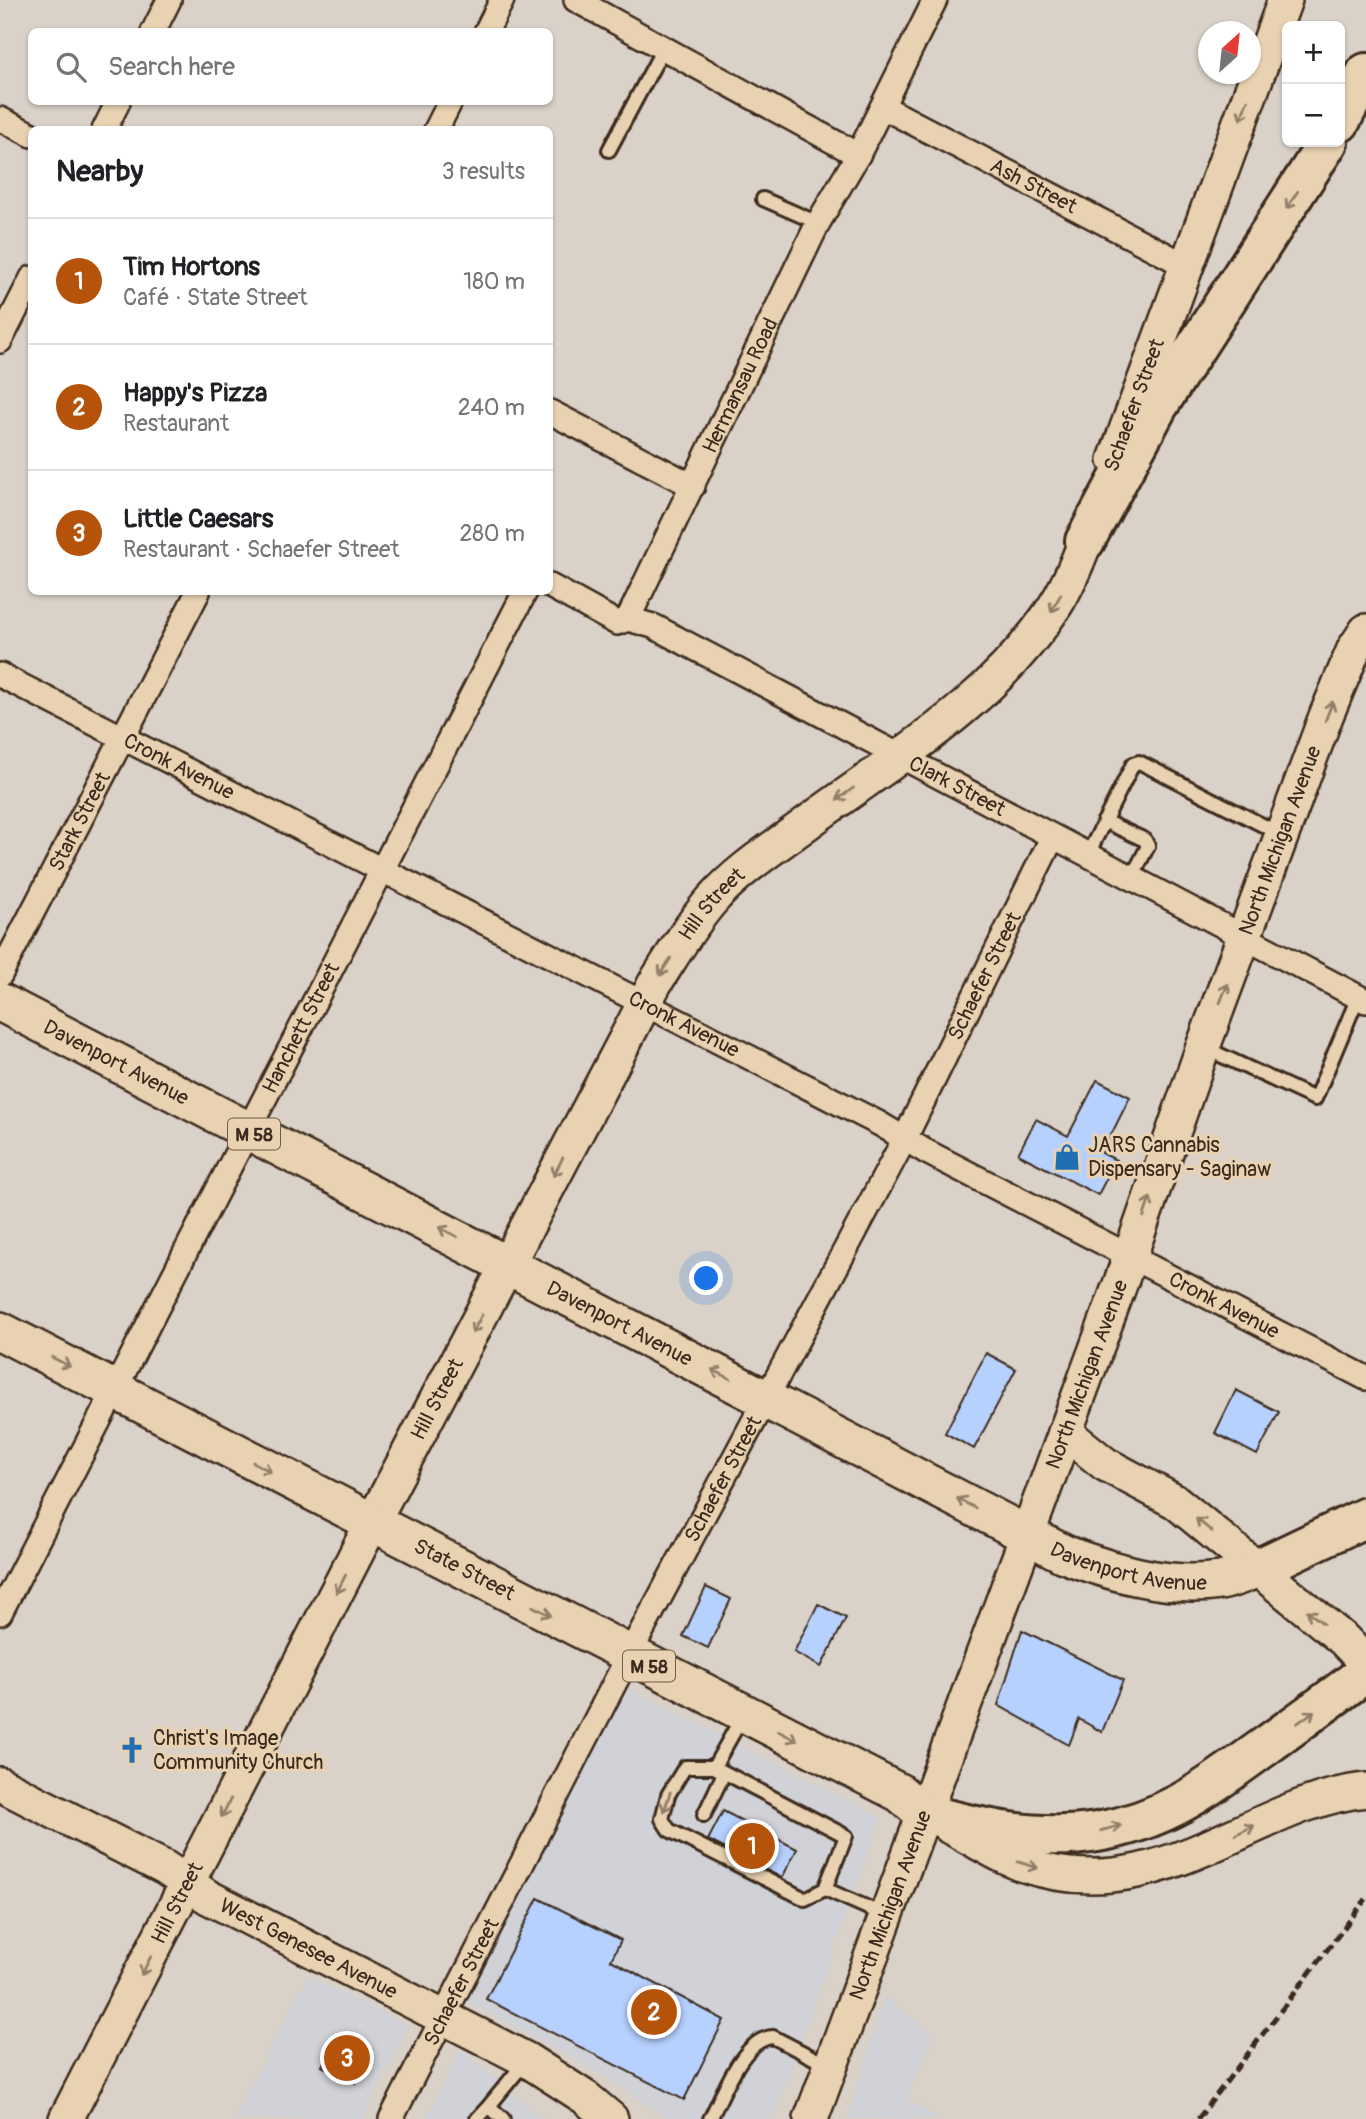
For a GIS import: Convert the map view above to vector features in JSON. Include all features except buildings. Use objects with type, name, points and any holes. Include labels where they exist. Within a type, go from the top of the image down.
[{"type":"highway","points":[[1345,113],[1366,73]]},
{"type":"highway","points":[[1085,541],[1158,406],[1325,147]]},
{"type":"highway","points":[[1256,1569],[1366,1517]]},
{"type":"highway","points":[[923,1813],[986,1829],[1042,1834],[1096,1832],[1152,1818],[1188,1801],[1353,1683]]},
{"type":"main road","name":"Schaefer Street","points":[[901,755],[960,712],[1021,653],[1054,607],[1085,541],[1285,0]]},
{"type":"main road","name":"North Michigan Avenue","points":[[811,2119],[1326,716],[1354,649],[1366,631]]},
{"type":"main road","name":"Hill Street","points":[[66,2119],[643,1003],[713,899],[754,862],[901,755]]},
{"type":"main road","name":"Davenport Avenue","points":[[0,1002],[509,1263],[1026,1535],[1107,1571],[1149,1579],[1220,1581],[1256,1569]]},
{"type":"main road","name":"State Street","points":[[0,1331],[900,1793],[923,1813]]},
{"type":"main road","name":"Davenport Avenue","points":[[1065,1433],[1086,1452],[1176,1502],[1344,1640],[1366,1663]]},
{"type":"main road","name":"West Genesee Avenue","points":[[0,1784],[527,2060],[586,2098],[611,2119]]},
{"type":"main road","points":[[923,1813],[1019,1863],[1066,1876],[1119,1876],[1200,1851],[1304,1805],[1344,1792],[1366,1790]]},
{"type":"street","points":[[155,28],[169,0]]},
{"type":"street","points":[[488,28],[502,0]]},
{"type":"street","points":[[576,0],[858,155]]},
{"type":"street","points":[[883,107],[935,0]]},
{"type":"street","points":[[106,126],[116,105]]},
{"type":"street","points":[[438,126],[448,105]]},
{"type":"street","name":"Hermansau Road","points":[[628,619],[818,223],[883,107]]},
{"type":"street","name":"Ash Street","points":[[883,107],[1185,265]]},
{"type":"street","points":[[0,119],[28,133]]},
{"type":"street","points":[[0,341],[24,315],[28,296]]},
{"type":"street","points":[[553,414],[693,486]]},
{"type":"street","name":"Clark Street","points":[[553,588],[617,623],[628,619],[653,626],[1362,999]]},
{"type":"street","name":"Stark Street","points":[[0,975],[196,595]]},
{"type":"street","name":"Hanchett Street","points":[[0,1614],[523,595]]},
{"type":"street","name":"Cronk Avenue","points":[[0,675],[643,1003],[1129,1258],[1366,1378]]},
{"type":"street","name":"Schaefer Street","points":[[391,2119],[629,1655],[904,1140],[1052,838]]},
{"type":"lane","points":[[609,149],[664,47]]},
{"type":"lane","points":[[763,199],[818,223]]},
{"type":"lane","points":[[1087,856],[1133,764],[1139,762],[1283,835]]},
{"type":"lane","points":[[1104,821],[1145,840],[1148,846],[1131,879]]},
{"type":"lane","points":[[1203,1046],[1315,1099],[1362,999]]},
{"type":"lane","points":[[704,1815],[719,1770],[744,1713]]},
{"type":"lane","points":[[685,1767],[719,1770],[846,1836],[825,1889],[805,1899],[669,1830],[662,1819],[668,1795],[685,1767]]},
{"type":"lane","points":[[825,1889],[885,1916]]},
{"type":"lane","points":[[710,2119],[747,2051],[765,2038],[772,2038],[830,2067]]},
{"type":"lane","points":[[477,2119],[527,2060]]},
{"type":"lane","points":[[489,2106],[503,2119]]},
{"type":"shaded area","points":[[628,1688],[881,1817],[773,2119],[668,2119],[614,2081],[466,2001]]},
{"type":"shaded area","points":[[309,1976],[408,2026],[363,2119],[233,2119]]},
{"type":"shaded area","points":[[885,1996],[934,2035],[907,2099],[941,2119],[848,2119]]},
{"type":"shaded area","points":[[461,2048],[542,2119],[426,2119]]},
{"type":"railway","points":[[1198,2119],[1366,1899]]},
{"type":"place","name":"JARS Cannabis Dispensary - Saginaw","points":[[1067,1157]]},
{"type":"place","name":"Christ's Image Community Church","points":[[132,1750]]},
{"type":"place","name":"Tim Hortons","points":[[752,1846]]},
{"type":"place","name":"Happy's Pizza","points":[[654,2012]]},
{"type":"place","name":"Little Caesars","points":[[347,2058]]}]
